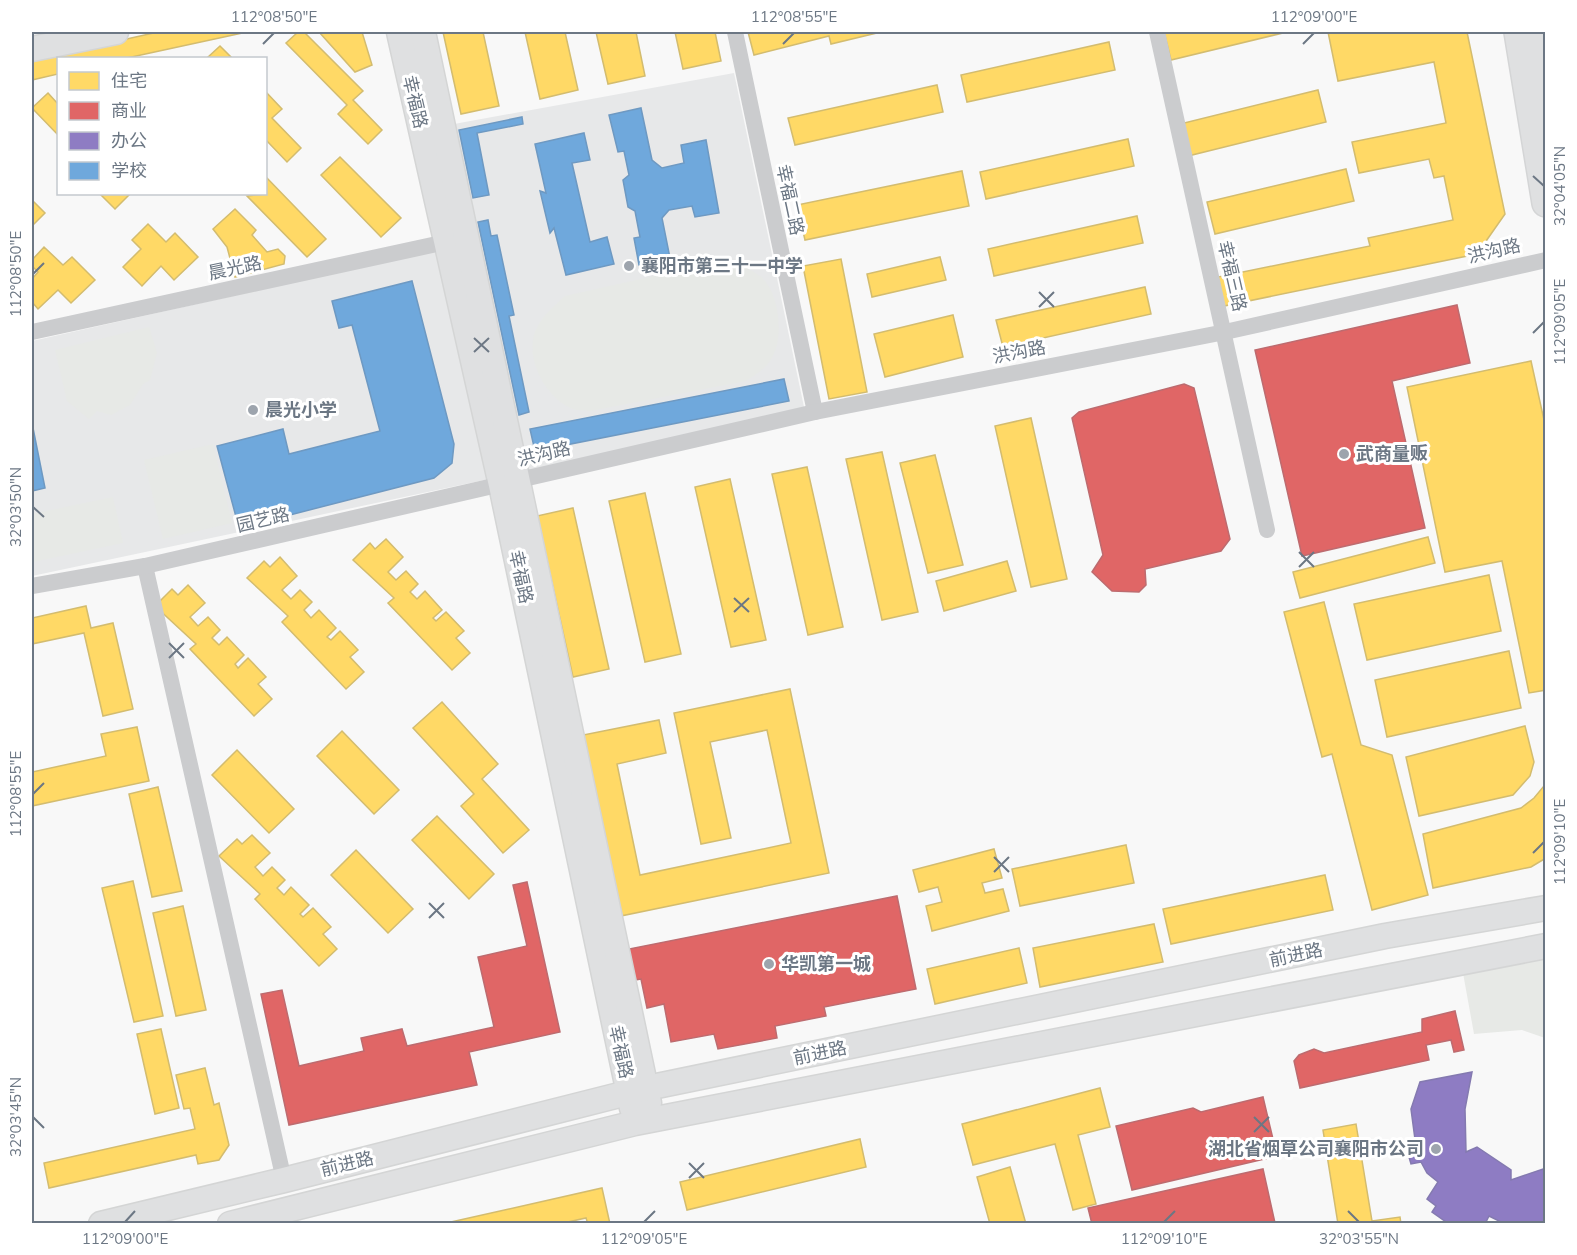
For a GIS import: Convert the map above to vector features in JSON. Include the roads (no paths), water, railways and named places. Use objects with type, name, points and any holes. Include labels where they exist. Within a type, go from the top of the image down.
[{"type":"highway","points":[[1537,32],[1545,86]]},
{"type":"main road","points":[[32,49],[116,32]]},
{"type":"main road","name":"幸福路","points":[[399,32],[446,242],[510,483]]},
{"type":"main road","name":"幸福路","points":[[423,32],[510,483],[644,1121]]},
{"type":"main road","points":[[1518,32],[1545,203]]},
{"type":"main road","points":[[1518,913],[1545,897]]},
{"type":"main road","name":"前进路","points":[[101,1224],[638,1090],[1385,936],[1545,908]]},
{"type":"main road","name":"前进路","points":[[230,1224],[644,1121],[1542,948]]},
{"type":"street","name":"幸福二路","points":[[735,32],[815,412]]},
{"type":"street","name":"幸福三路","points":[[1156,32],[1225,332],[1267,530]]},
{"type":"street","name":"晨光路","points":[[32,332],[446,242]]},
{"type":"street","name":"洪沟路","points":[[510,483],[815,412],[1225,332],[1545,260]]},
{"type":"street","name":"园艺路","points":[[32,586],[145,566],[510,483]]},
{"type":"street","points":[[145,566],[284,1180]]},
{"type":"place","name":"襄阳市第三十一中学","points":[[629,266]]},
{"type":"place","name":"晨光小学","points":[[253,410]]},
{"type":"place","name":"武商量贩","points":[[1344,454]]},
{"type":"place","name":"华凯第一城","points":[[769,964]]},
{"type":"place","name":"湖北省烟草公司襄阳市公司","points":[[1436,1149]]}]
